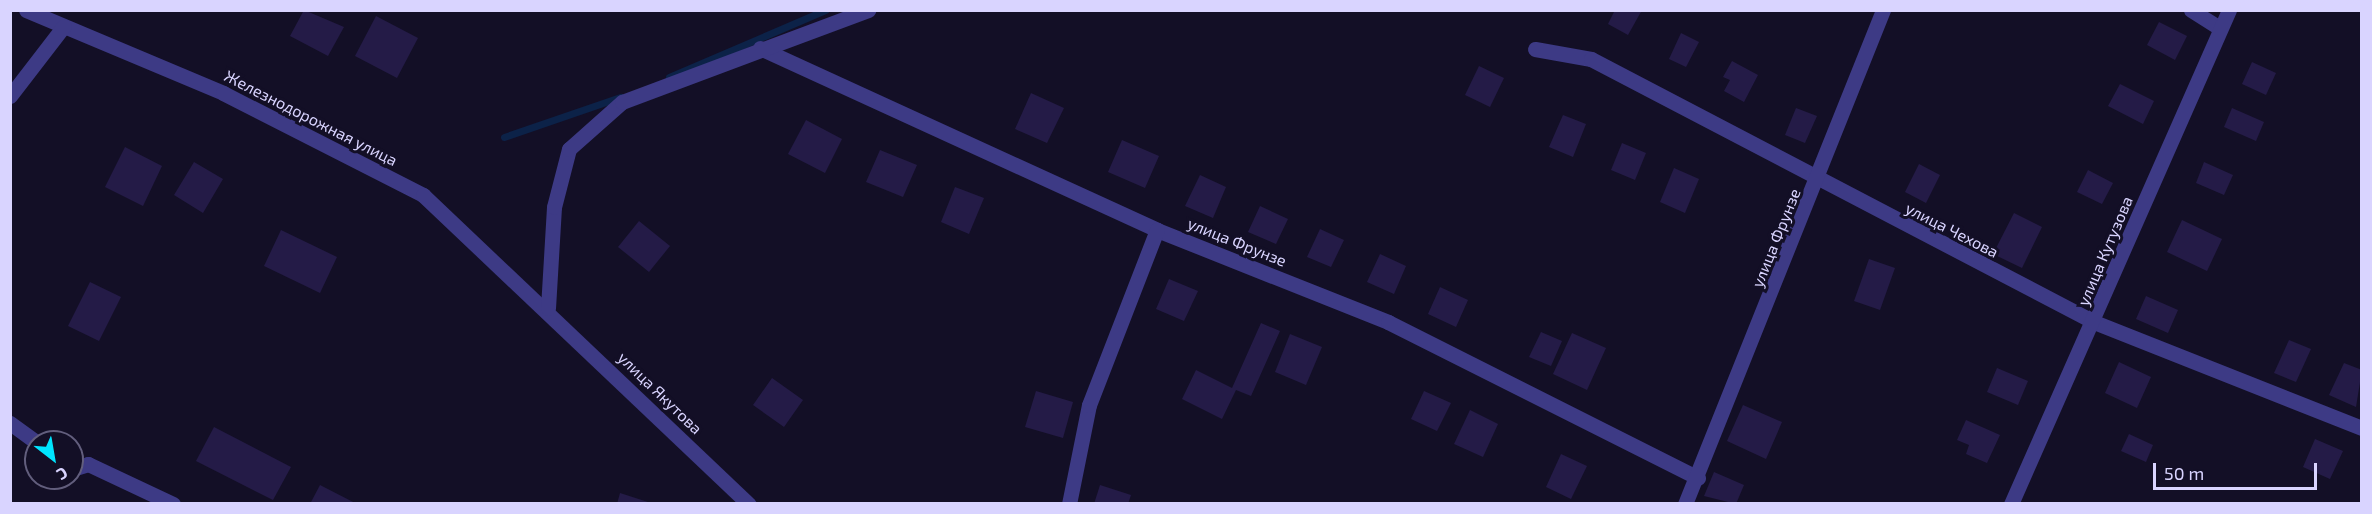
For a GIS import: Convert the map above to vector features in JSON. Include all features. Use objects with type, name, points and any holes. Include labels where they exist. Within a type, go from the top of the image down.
[{"type":"street","name":"Железнодорожная улица","points":[[26,10],[223,93],[423,195],[548,308]]},
{"type":"street","points":[[548,308],[554,207],[569,149],[622,102],[760,48],[868,10]]},
{"type":"street","name":"улица Фрунзе","points":[[1685,504],[1698,478],[1818,182],[1883,10]]},
{"type":"street","points":[[2191,10],[2220,28]]},
{"type":"street","name":"улица Кутузова","points":[[2011,504],[2094,322],[2229,10]]},
{"type":"street","points":[[10,96],[64,26]]},
{"type":"street","name":"улица Фрунзе","points":[[760,48],[1157,230],[1388,322],[1698,478]]},
{"type":"street","name":"улица Чехова","points":[[1535,49],[1591,59],[1818,182],[2094,322],[2361,428]]},
{"type":"street","points":[[1069,504],[1089,405],[1157,230]]},
{"type":"street","name":"улица Якутова","points":[[548,308],[749,504]]},
{"type":"street","points":[[10,423],[24,433]]},
{"type":"street","points":[[84,465],[88,464],[173,504]]},
{"type":"building","points":[[304,10],[344,27],[328,56],[290,36]]},
{"type":"building","points":[[1615,10],[1642,10],[1628,35],[1608,24]]},
{"type":"building","points":[[376,16],[418,38],[397,78],[355,56]]},
{"type":"building","points":[[2159,22],[2187,36],[2175,60],[2147,45]]},
{"type":"building","points":[[1681,33],[1699,42],[1686,67],[1669,59]]},
{"type":"building","points":[[1732,61],[1758,75],[1744,102],[1724,91],[1730,80],[1723,77]]},
{"type":"building","points":[[2252,62],[2276,73],[2266,95],[2242,84]]},
{"type":"building","points":[[1479,66],[1504,78],[1490,107],[1465,95]]},
{"type":"building","points":[[2120,84],[2154,101],[2143,124],[2108,106]]},
{"type":"building","points":[[1031,93],[1064,108],[1047,143],[1015,129]]},
{"type":"building","points":[[1796,108],[1817,116],[1805,143],[1785,135]]},
{"type":"building","points":[[2232,108],[2264,122],[2256,141],[2224,127]]},
{"type":"building","points":[[1563,115],[1586,124],[1573,157],[1549,147]]},
{"type":"building","points":[[806,120],[842,139],[825,173],[788,154]]},
{"type":"building","points":[[1122,140],[1159,156],[1145,188],[1108,172]]},
{"type":"building","points":[[1622,143],[1646,153],[1635,180],[1611,170]]},
{"type":"building","points":[[125,147],[162,166],[143,206],[105,187]]},
{"type":"building","points":[[880,150],[917,165],[903,197],[866,182]]},
{"type":"building","points":[[194,162],[223,179],[203,213],[174,195]]},
{"type":"building","points":[[2204,162],[2233,175],[2224,195],[2196,183]]},
{"type":"building","points":[[1919,164],[1940,175],[1926,203],[1905,192]]},
{"type":"building","points":[[1674,168],[1699,179],[1685,213],[1660,202]]},
{"type":"building","points":[[2088,170],[2113,183],[2102,204],[2077,192]]},
{"type":"building","points":[[1200,175],[1226,187],[1213,218],[1185,206]]},
{"type":"building","points":[[955,187],[984,198],[969,234],[941,222]]},
{"type":"building","points":[[1260,206],[1288,219],[1276,244],[1248,232]]},
{"type":"building","points":[[2014,213],[2042,227],[2022,268],[1993,254]]},
{"type":"building","points":[[2182,220],[2222,239],[2207,271],[2167,252]]},
{"type":"building","points":[[639,221],[670,246],[649,272],[618,247]]},
{"type":"building","points":[[1320,229],[1344,240],[1331,267],[1307,257]]},
{"type":"building","points":[[281,230],[337,257],[320,293],[264,266]]},
{"type":"building","points":[[1380,254],[1406,266],[1394,294],[1367,282]]},
{"type":"building","points":[[1869,259],[1895,268],[1880,310],[1854,301]]},
{"type":"building","points":[[1169,279],[1198,291],[1184,321],[1156,309]]},
{"type":"building","points":[[90,282],[121,297],[99,341],[68,326]]},
{"type":"building","points":[[1440,287],[1468,300],[1456,327],[1428,314]]},
{"type":"building","points":[[2146,296],[2178,310],[2168,333],[2136,319]]},
{"type":"building","points":[[1261,323],[1280,331],[1251,396],[1236,390],[1222,419],[1182,399],[1196,370],[1232,388]]},
{"type":"building","points":[[1541,332],[1562,341],[1551,366],[1529,357]]},
{"type":"building","points":[[1572,333],[1606,348],[1587,390],[1553,374]]},
{"type":"building","points":[[1290,334],[1322,347],[1306,385],[1275,372]]},
{"type":"building","points":[[2289,340],[2311,349],[2296,382],[2274,373]]},
{"type":"building","points":[[2119,362],[2151,377],[2137,408],[2105,393]]},
{"type":"building","points":[[2344,363],[2362,370],[2356,407],[2329,395]]},
{"type":"building","points":[[1997,368],[2028,381],[2018,405],[1987,392]]},
{"type":"building","points":[[772,378],[803,400],[784,427],[753,405]]},
{"type":"building","points":[[1036,391],[1073,402],[1063,438],[1025,427]]},
{"type":"building","points":[[1424,391],[1451,403],[1437,431],[1411,419]]},
{"type":"building","points":[[1743,405],[1782,422],[1766,459],[1727,441]]},
{"type":"building","points":[[1470,410],[1498,424],[1483,457],[1454,444]]},
{"type":"building","points":[[1966,420],[2000,435],[1987,463],[1966,454],[1969,445],[1957,440]]},
{"type":"building","points":[[214,427],[291,467],[273,500],[196,461]]},
{"type":"building","points":[[2129,434],[2153,445],[2146,462],[2121,451]]},
{"type":"building","points":[[2315,439],[2343,451],[2330,479],[2303,467]]},
{"type":"building","points":[[1561,454],[1587,466],[1571,499],[1546,487]]},
{"type":"building","points":[[1714,472],[1744,485],[1736,504],[1704,496]]},
{"type":"building","points":[[320,485],[357,504],[310,504]]},
{"type":"building","points":[[1100,485],[1131,495],[1128,504],[1094,504]]},
{"type":"building","points":[[620,493],[651,503],[651,504],[617,504]]},
{"type":"waterway","points":[[669,77],[825,10]]},
{"type":"waterway","points":[[504,137],[620,97]]}]
